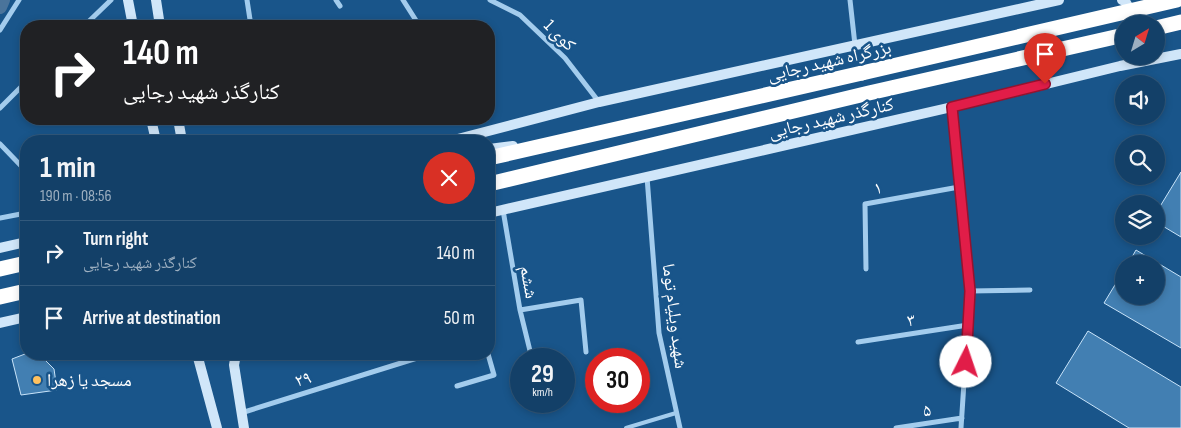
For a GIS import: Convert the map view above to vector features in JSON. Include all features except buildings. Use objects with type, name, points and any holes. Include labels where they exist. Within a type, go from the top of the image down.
[{"type":"highway","name":"بزرگراه شهید رجایی","points":[[495,157],[1177,0]]},
{"type":"highway","points":[[1165,26],[1181,22]]},
{"type":"highway","points":[[495,183],[869,93],[1115,37]]},
{"type":"highway","points":[[0,269],[20,264]]},
{"type":"highway","points":[[0,297],[20,292]]},
{"type":"main road","points":[[128,0],[132,20]]},
{"type":"main road","points":[[156,0],[159,20]]},
{"type":"main road","points":[[473,135],[599,102],[855,46],[1037,2],[1059,0]]},
{"type":"main road","points":[[1122,0],[1125,1],[1133,15]]},
{"type":"main road","name":"کنارگذر شهید رجایی","points":[[495,212],[952,107],[1120,66],[1181,54]]},
{"type":"main road","points":[[495,148],[566,140]]},
{"type":"main road","points":[[0,248],[20,243]]},
{"type":"main road","points":[[0,323],[20,318]]},
{"type":"main road","points":[[199,360],[217,428]]},
{"type":"main road","points":[[235,360],[234,365],[244,428]]},
{"type":"street","points":[[0,30],[19,0]]},
{"type":"street","points":[[90,20],[111,0]]},
{"type":"street","points":[[247,0],[250,20]]},
{"type":"street","points":[[336,0],[340,6]]},
{"type":"street","points":[[403,0],[416,20]]},
{"type":"street","name":"کوی 1","points":[[490,0],[520,15],[566,58],[599,102]]},
{"type":"street","points":[[850,0],[855,46]]},
{"type":"street","points":[[0,108],[20,88]]},
{"type":"street","points":[[952,107],[970,291],[961,428]]},
{"type":"street","points":[[0,144],[20,165]]},
{"type":"street","name":"شهید ویلیام توما","points":[[647,177],[659,333],[680,428]]},
{"type":"street","name":"۱","points":[[866,269],[865,204],[959,187]]},
{"type":"street","name":"ششم","points":[[503,210],[520,310],[529,348]]},
{"type":"street","points":[[0,218],[20,214]]},
{"type":"street","points":[[970,291],[1030,290]]},
{"type":"street","points":[[520,310],[581,300],[586,348]]},
{"type":"street","name":"۳","points":[[858,342],[968,325]]},
{"type":"street","name":"۲۹","points":[[241,413],[411,360]]},
{"type":"street","points":[[457,386],[494,375],[490,360]]},
{"type":"street","name":"۵","points":[[896,428],[962,418]]},
{"type":"lane","points":[[626,428],[676,414]]},
{"type":"waterway","points":[[0,7],[3,0]]},
{"type":"place","name":"مسجد یا زهرا","points":[[37,380]]},
{"type":"route","points":[[966,362],[970,291],[952,107],[1045,84]]}]
